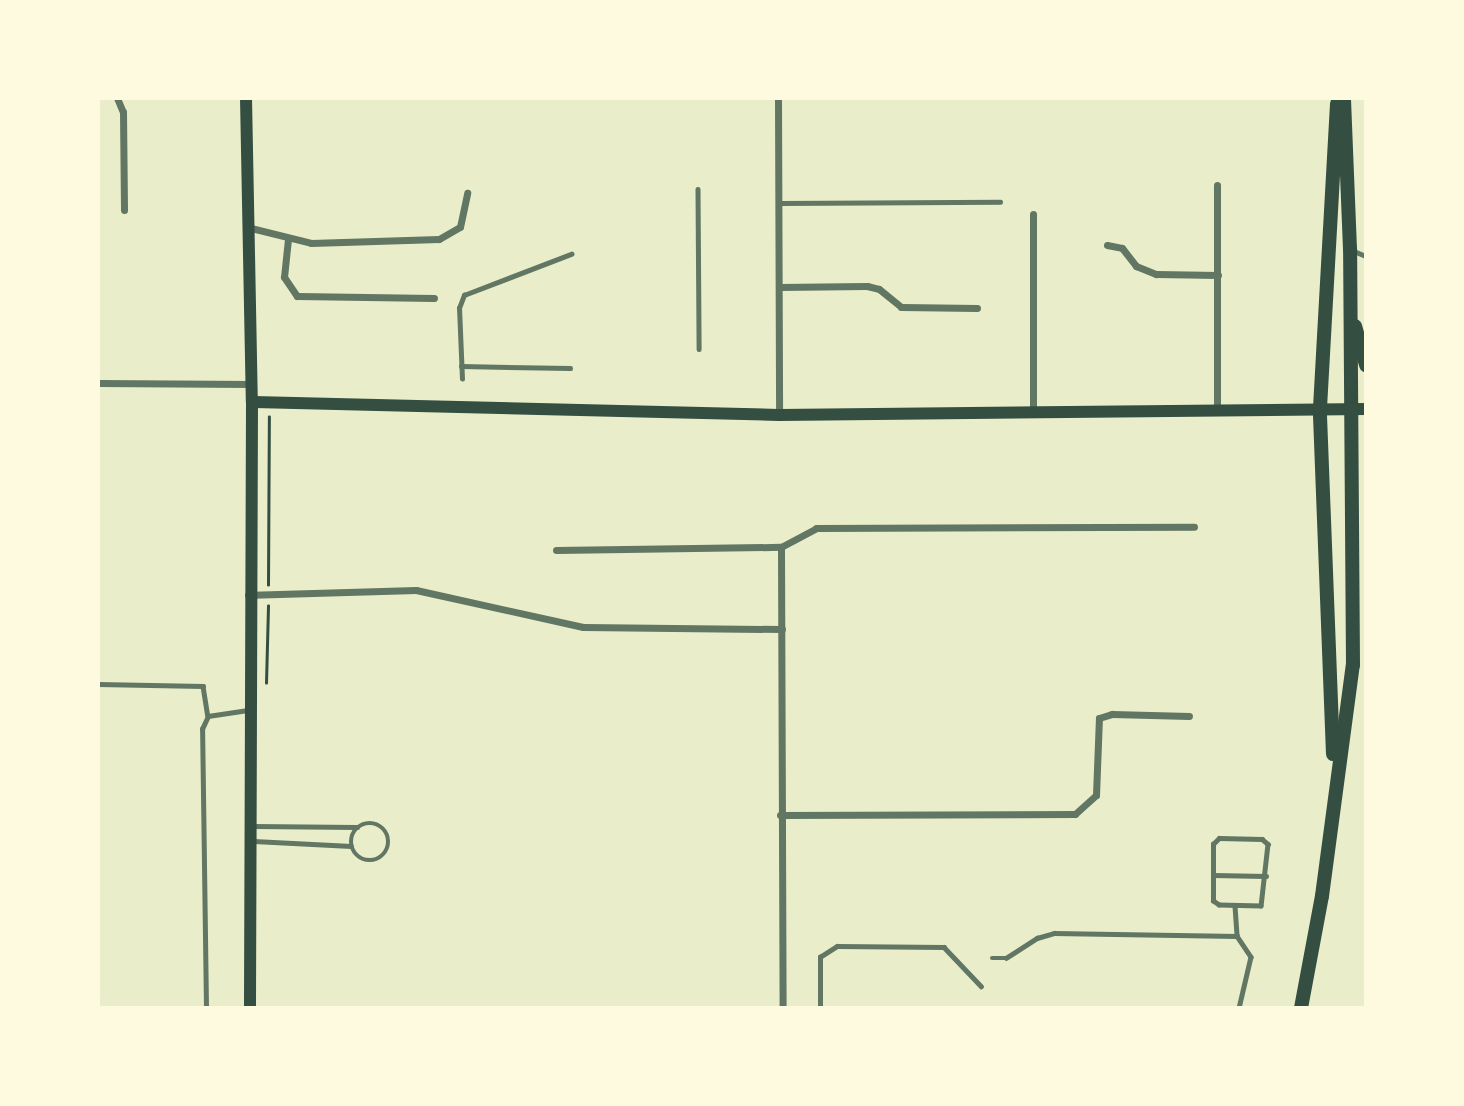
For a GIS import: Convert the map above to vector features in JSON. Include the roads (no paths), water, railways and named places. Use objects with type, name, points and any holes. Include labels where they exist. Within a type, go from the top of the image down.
[{"type":"main road","points":[[246,98],[252,402],[248,595],[250,1008]]},
{"type":"main road","points":[[1334,799],[1328,539],[1320,408],[1337,98]]},
{"type":"main road","points":[[1301,1008],[1322,896],[1353,665],[1350,248],[1344,98]]},
{"type":"main road","points":[[1349,305],[1366,365]]},
{"type":"main road","points":[[252,402],[779,415],[1366,409]]},
{"type":"street","points":[[117,98],[123,112],[124,210]]},
{"type":"street","points":[[778,98],[779,415]]},
{"type":"street","points":[[1217,185],[1217,411]]},
{"type":"street","points":[[247,227],[288,239],[439,239],[460,227],[467,193]]},
{"type":"street","points":[[1033,214],[1034,414]]},
{"type":"street","points":[[288,239],[284,276],[297,296],[433,298]]},
{"type":"street","points":[[1107,245],[1122,248],[1136,266],[1156,274],[1218,275]]},
{"type":"street","points":[[779,288],[867,286],[879,289],[901,307],[977,307]]},
{"type":"street","points":[[98,383],[251,384]]},
{"type":"street","points":[[556,550],[780,547],[803,532],[826,527],[1194,527]]},
{"type":"street","points":[[780,547],[783,1008]]},
{"type":"street","points":[[248,595],[416,590],[583,627],[782,629]]},
{"type":"street","points":[[780,815],[1075,814],[1096,795],[1099,718],[1112,714],[1189,716]]},
{"type":"lane","points":[[698,189],[699,349]]},
{"type":"lane","points":[[780,204],[1000,202]]},
{"type":"lane","points":[[1350,248],[1366,256]]},
{"type":"lane","points":[[462,379],[460,304],[464,295],[570,254]]},
{"type":"lane","points":[[461,366],[570,368]]},
{"type":"lane","points":[[98,684],[203,686],[208,716],[202,729],[206,1008]]},
{"type":"lane","points":[[208,716],[248,710]]},
{"type":"lane","points":[[249,826],[357,827],[370,823],[383,827],[389,846],[383,857],[370,862],[357,857],[351,846],[357,827]]},
{"type":"lane","points":[[1219,838],[1262,839],[1268,844],[1261,906],[1235,906],[1213,901],[1213,876],[1213,844],[1219,838]]},
{"type":"lane","points":[[249,841],[351,846]]},
{"type":"lane","points":[[1213,876],[1266,876]]},
{"type":"lane","points":[[1235,906],[1237,936],[1251,957],[1239,1008]]},
{"type":"lane","points":[[992,958],[1006,958],[1037,938],[1054,933],[1237,936]]},
{"type":"lane","points":[[820,1008],[820,957],[837,946],[937,945],[951,951],[981,986]]}]
